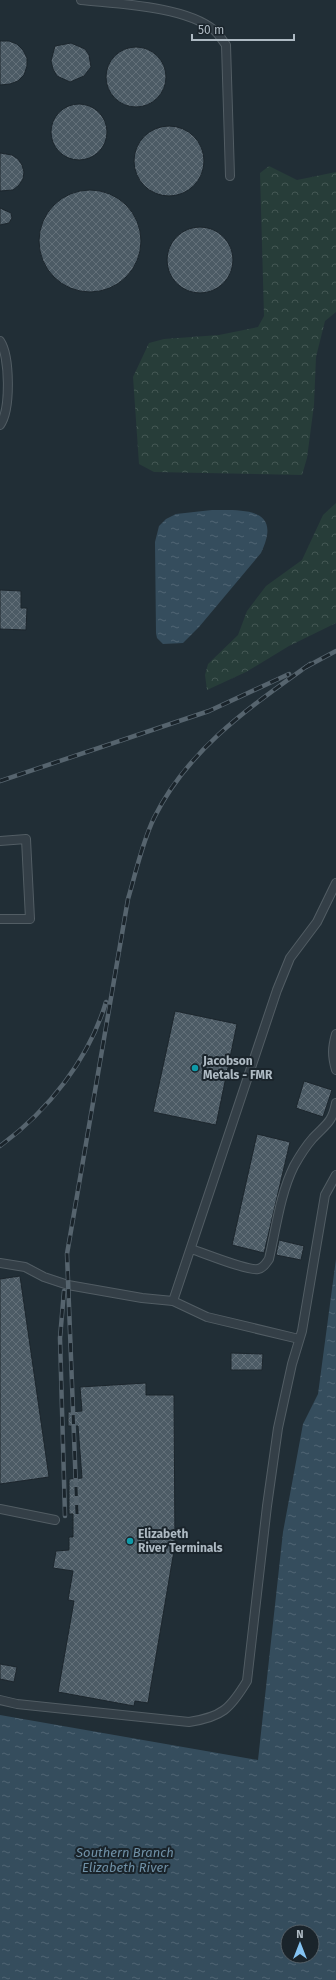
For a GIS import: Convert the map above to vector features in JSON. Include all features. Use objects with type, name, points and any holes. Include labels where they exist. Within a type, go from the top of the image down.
[{"type":"lane","points":[[81,0],[160,10],[189,17],[214,30],[226,45],[230,176]]},
{"type":"lane","points":[[0,341],[4,348],[8,371],[5,412],[0,425]]},
{"type":"lane","points":[[0,841],[26,839],[30,919],[0,919]]},
{"type":"lane","points":[[173,1301],[276,990],[290,958],[317,922],[336,883]]},
{"type":"lane","points":[[336,1034],[332,1048],[332,1056],[336,1070]]},
{"type":"lane","points":[[191,1249],[257,1269],[265,1266],[269,1259],[287,1182],[295,1165],[313,1138],[326,1127],[333,1117],[336,1103]]},
{"type":"lane","points":[[0,1700],[17,1704],[189,1722],[206,1719],[221,1714],[236,1699],[247,1681],[267,1506],[276,1443],[292,1364],[299,1339],[325,1195],[336,1175]]},
{"type":"lane","points":[[0,1263],[25,1267],[44,1277],[68,1285],[142,1298],[173,1301],[207,1317],[299,1339]]},
{"type":"lane","points":[[0,1509],[55,1520]]},
{"type":"green space","points":[[269,166],[297,180],[336,172],[336,312],[325,321],[316,357],[314,405],[307,458],[302,475],[154,472],[139,464],[133,377],[149,343],[164,339],[219,335],[258,327],[264,316],[260,173]]},
{"type":"green space","points":[[336,503],[336,623],[289,646],[246,672],[207,690],[205,675],[208,664],[238,635],[247,611],[266,586],[302,560],[323,515]]},
{"type":"water","points":[[212,510],[236,510],[257,514],[264,519],[267,527],[267,538],[261,553],[199,627],[183,643],[163,644],[157,638],[156,633],[155,542],[159,526],[166,519],[176,514]]},
{"type":"water","name":"Southern Branch Elizabeth River","points":[[336,1259],[336,1980],[0,1980],[0,1715],[258,1760],[283,1532],[303,1424],[318,1394]]},
{"type":"building","points":[[0,41],[9,41],[17,44],[23,50],[27,58],[27,66],[24,75],[18,81],[10,84],[0,85]]},
{"type":"building","points":[[71,43],[85,49],[89,55],[91,67],[84,76],[70,82],[57,76],[51,61],[55,46]]},
{"type":"building","points":[[136,47],[153,52],[161,60],[166,77],[161,94],[153,102],[136,107],[119,102],[111,94],[106,77],[111,60],[119,52]]},
{"type":"building","points":[[73,104],[85,104],[95,108],[103,116],[107,126],[107,138],[103,148],[95,156],[85,160],[73,160],[63,156],[55,148],[51,138],[51,126],[55,116],[63,108]]},
{"type":"building","points":[[162,126],[176,126],[189,132],[198,141],[204,154],[202,174],[194,186],[176,196],[162,196],[149,190],[140,181],[134,168],[134,154],[140,141],[149,132]]},
{"type":"building","points":[[0,153],[12,155],[18,159],[22,165],[24,172],[23,179],[13,190],[0,191]]},
{"type":"building","points":[[90,190],[109,194],[126,205],[137,222],[141,241],[137,260],[126,277],[109,288],[90,292],[71,288],[54,277],[43,260],[39,241],[43,222],[54,205],[71,194]]},
{"type":"building","points":[[0,208],[11,213],[12,218],[9,223],[0,225]]},
{"type":"building","points":[[200,227],[213,230],[223,237],[230,247],[233,260],[230,273],[223,283],[213,290],[200,293],[187,290],[177,283],[170,273],[167,260],[170,247],[177,237],[187,230]]},
{"type":"building","points":[[0,590],[21,591],[21,608],[27,608],[26,630],[0,629]]},
{"type":"building","name":"Jacobson Metals - FMR","points":[[175,1011],[237,1024],[216,1125],[153,1112]]},
{"type":"building","points":[[304,1081],[332,1090],[323,1117],[296,1108]]},
{"type":"building","points":[[257,1134],[290,1142],[264,1253],[232,1245]]},
{"type":"building","points":[[279,1240],[304,1246],[301,1260],[276,1255]]},
{"type":"building","points":[[20,1276],[49,1477],[0,1484],[0,1279]]},
{"type":"building","points":[[231,1353],[263,1354],[262,1370],[231,1370]]},
{"type":"building","name":"Elizabeth River Terminals","points":[[146,1383],[146,1395],[174,1395],[175,1545],[148,1703],[135,1701],[134,1706],[58,1692],[74,1601],[68,1600],[73,1571],[53,1568],[56,1551],[69,1550],[69,1537],[73,1537],[73,1514],[69,1514],[69,1479],[82,1478],[78,1426],[68,1426],[68,1412],[82,1411],[80,1387]]},
{"type":"building","points":[[0,1664],[17,1667],[14,1682],[0,1679]]},
{"type":"railway","points":[[306,667],[336,651]]},
{"type":"railway","points":[[77,1514],[67,1254],[128,899],[143,847],[154,818],[168,793],[184,771],[202,750],[243,713],[310,664]]},
{"type":"railway","points":[[0,781],[209,711],[289,674]]},
{"type":"railway","points":[[0,1146],[34,1117],[65,1082],[89,1044],[99,1023],[106,1002]]},
{"type":"railway","points":[[64,1291],[60,1338],[65,1516]]},
{"type":"place","name":"Jacobson Metals - FMR","points":[[195,1068]]},
{"type":"place","name":"Elizabeth River Terminals","points":[[130,1541]]}]
